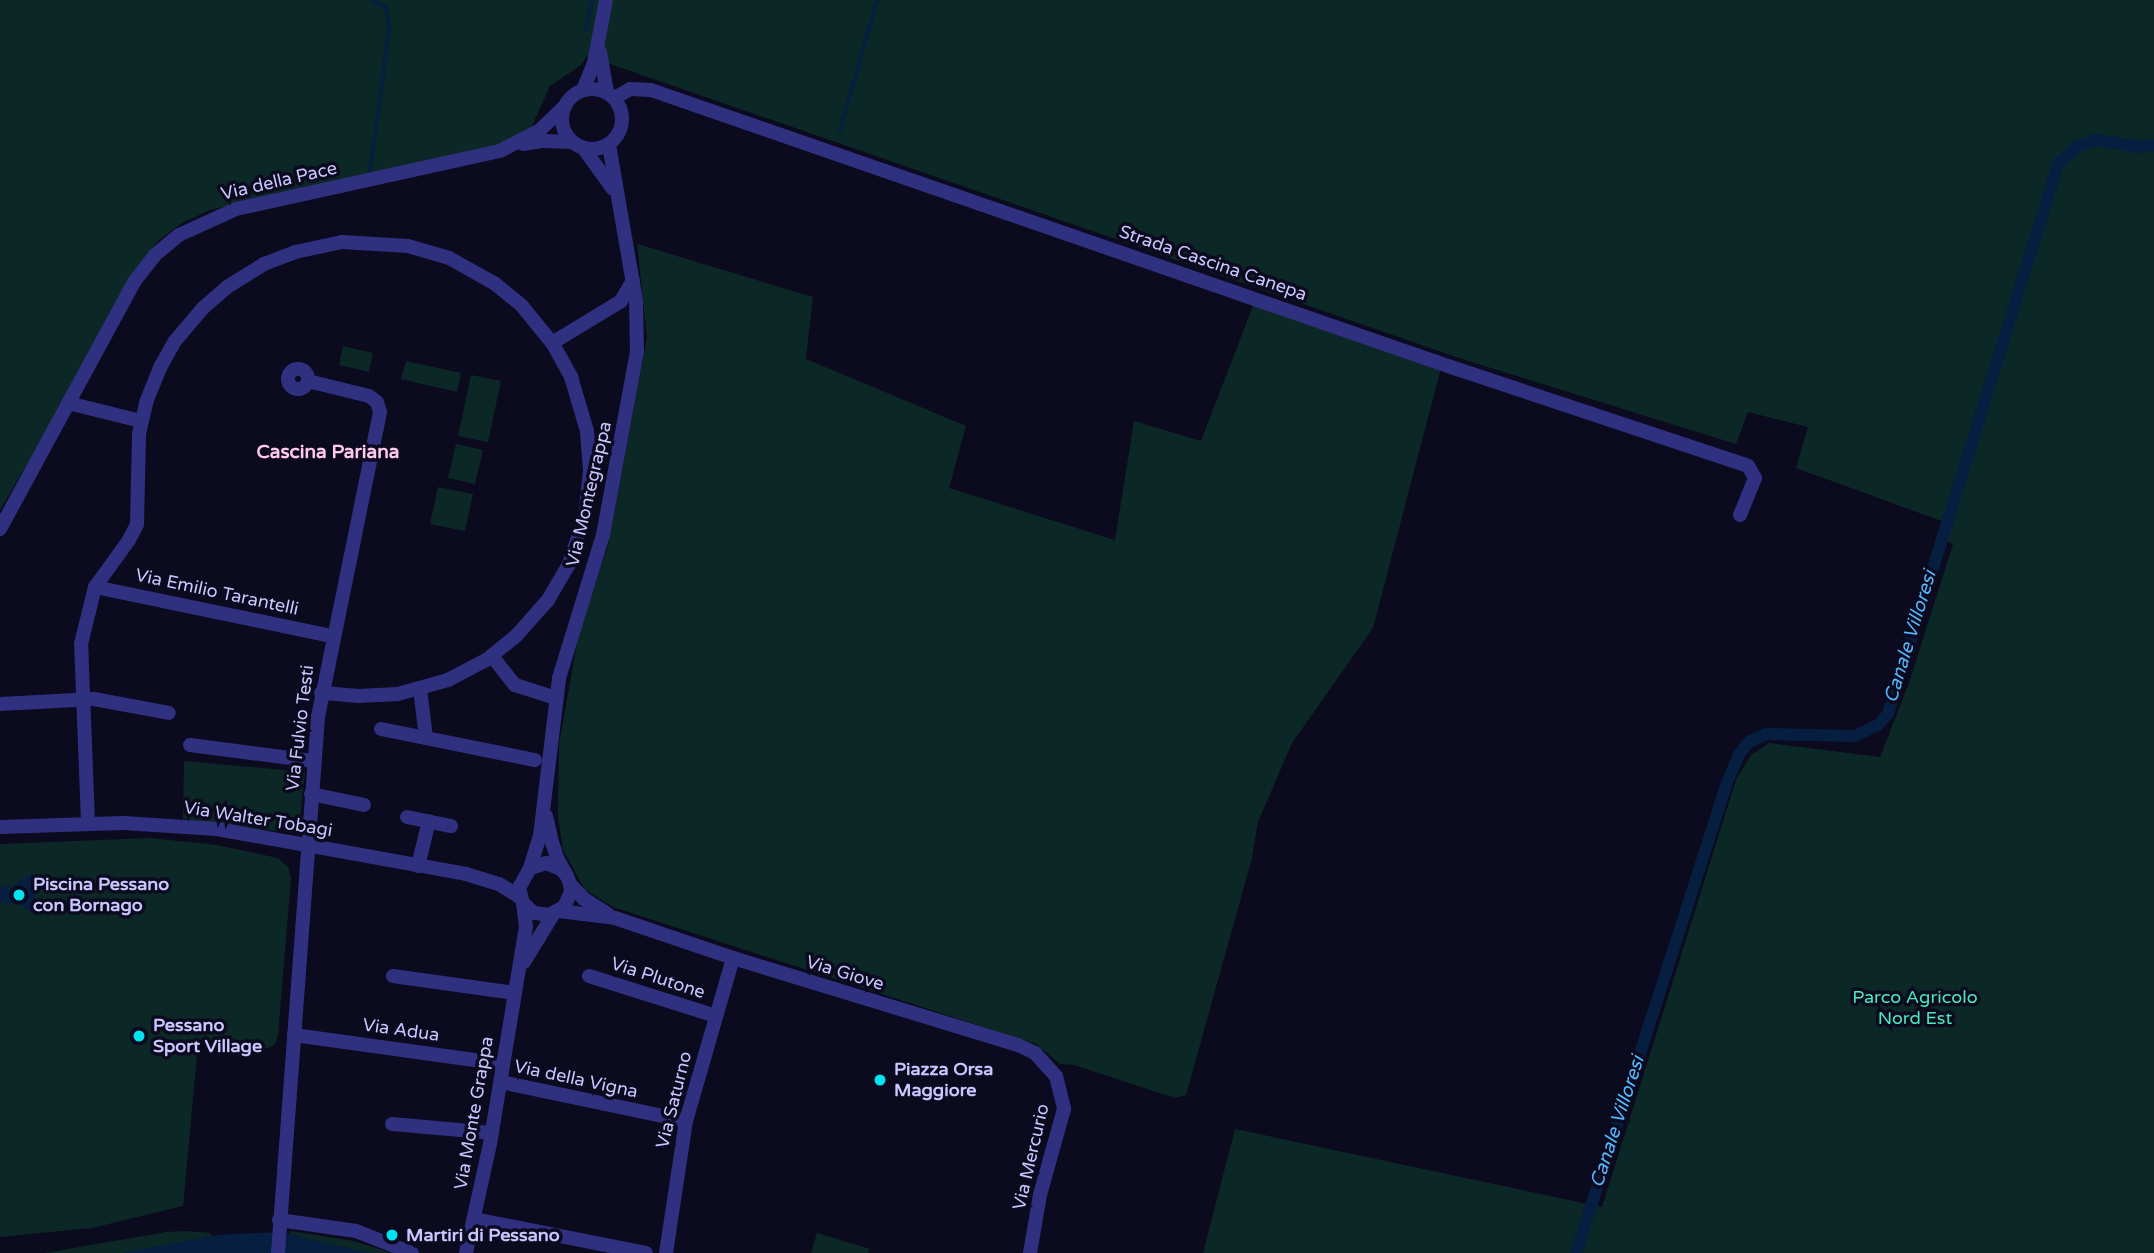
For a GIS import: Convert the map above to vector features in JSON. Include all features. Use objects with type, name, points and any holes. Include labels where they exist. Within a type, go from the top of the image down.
[{"type":"street","points":[[600,39],[610,95],[620,106],[623,121],[618,135],[609,144],[597,149],[578,145],[562,123],[565,106],[573,96],[583,90],[600,39],[606,0]]},
{"type":"street","name":"Strada Cascina Canepa","points":[[610,95],[631,89],[651,90],[1448,366],[1750,466],[1755,478],[1740,515]]},
{"type":"street","points":[[583,90],[610,95]]},
{"type":"street","name":"Via della Pace","points":[[508,148],[548,124],[565,106]]},
{"type":"street","name":"Via della Pace","points":[[0,529],[134,282],[155,255],[187,230],[236,209],[508,148],[542,141],[578,145]]},
{"type":"street","name":"Via Montegrappa","points":[[527,871],[538,847],[556,698],[570,635],[603,535],[638,345],[633,280],[609,144]]},
{"type":"street","name":"Via Montegrappa","points":[[578,145],[616,193]]},
{"type":"street","points":[[88,823],[81,644],[95,587],[129,540],[137,524],[136,457],[141,421],[161,366],[175,341],[203,308],[227,287],[258,267],[317,246],[381,242],[408,246],[449,258],[483,275],[510,295],[552,343],[571,377],[587,431],[590,471],[585,516],[573,554],[552,594],[523,630],[492,656],[459,675],[420,689],[366,696],[321,693]]},
{"type":"street","points":[[552,343],[621,301],[633,280]]},
{"type":"street","name":"Via Fulvio Testi","points":[[278,1253],[311,794],[321,693],[380,408],[369,396],[308,382]]},
{"type":"street","points":[[68,403],[141,421]]},
{"type":"street","name":"Via Emilio Tarantelli","points":[[95,587],[332,636]]},
{"type":"street","points":[[492,656],[515,685],[556,698]]},
{"type":"street","points":[[420,689],[426,738]]},
{"type":"street","points":[[0,704],[103,699],[169,713]]},
{"type":"street","points":[[381,729],[535,760]]},
{"type":"street","points":[[190,745],[314,761]]},
{"type":"street","points":[[311,794],[364,805]]},
{"type":"street","name":"Via Montegrappa","points":[[544,801],[552,842],[568,880]]},
{"type":"street","points":[[407,817],[451,826]]},
{"type":"street","points":[[418,866],[429,821]]},
{"type":"street","name":"Via Walter Tobagi","points":[[0,827],[88,823],[195,827],[466,874],[501,877],[527,871]]},
{"type":"street","points":[[546,863],[554,865],[568,880],[568,900],[557,912],[534,913],[522,900],[519,888],[527,871],[546,863]]},
{"type":"street","name":"Via Walter Tobagi","points":[[466,874],[499,884],[522,900]]},
{"type":"street","name":"Via Giove","points":[[568,880],[588,902],[615,918],[733,958],[1024,1047],[1043,1060],[1056,1076]]},
{"type":"street","name":"Via Monte Grappa","points":[[466,1253],[492,1133],[527,925],[522,900]]},
{"type":"street","name":"Via Giove","points":[[557,912],[615,918]]},
{"type":"street","name":"Via Monte Grappa","points":[[515,986],[538,936],[557,912]]},
{"type":"street","name":"Via Saturno","points":[[666,1253],[686,1121],[733,958]]},
{"type":"street","points":[[393,976],[515,986]]},
{"type":"street","name":"Via Plutone","points":[[589,976],[716,1016]]},
{"type":"street","name":"Via Adua","points":[[294,1035],[503,1065]]},
{"type":"street","name":"Via Mercurio","points":[[1031,1250],[1040,1195],[1064,1114],[1064,1098],[1056,1076]]},
{"type":"street","name":"Via della Vigna","points":[[500,1083],[686,1121]]},
{"type":"street","points":[[393,1124],[492,1133]]},
{"type":"street","points":[[474,1219],[646,1253]]},
{"type":"street","points":[[279,1224],[356,1231],[412,1253]]},
{"type":"green space","name":"Parco Agricolo Nord Est","points":[[0,0],[2154,0],[2154,1253],[1203,1253],[1235,1129],[1602,1207],[1736,780],[1751,755],[1769,743],[1880,757],[1909,683],[1953,544],[1942,539],[1947,523],[1796,468],[1808,427],[1748,412],[1736,444],[1462,359],[587,56],[581,65],[550,86],[528,135],[483,151],[210,210],[182,223],[158,241],[130,276],[57,414],[0,510]]},
{"type":"green space","points":[[637,244],[813,297],[806,359],[966,426],[949,488],[1115,540],[1134,421],[1201,441],[1254,303],[1441,368],[1373,628],[1292,743],[1258,822],[1252,858],[1186,1095],[1175,1098],[1074,1065],[1060,1064],[1036,1044],[613,907],[585,890],[563,850],[558,816],[559,744],[579,632],[608,546],[647,338]]},
{"type":"green space","points":[[343,346],[373,353],[369,372],[339,365]]},
{"type":"green space","points":[[406,361],[461,373],[457,392],[401,379]]},
{"type":"green space","points":[[471,375],[501,381],[488,442],[458,436]]},
{"type":"green space","points":[[456,444],[483,450],[475,484],[448,478]]},
{"type":"green space","points":[[438,487],[473,494],[465,531],[430,524]]},
{"type":"green space","points":[[184,761],[305,772],[299,829],[275,831],[183,819]]},
{"type":"green space","name":"Pessano Sport Village","points":[[150,838],[217,845],[278,858],[288,867],[291,878],[278,1035],[275,1044],[266,1049],[226,1050],[214,1044],[198,1045],[183,1206],[92,1228],[0,1237],[0,844]]},
{"type":"green space","points":[[290,1231],[354,1241],[391,1253],[286,1253]]},
{"type":"green space","points":[[166,1232],[210,1233],[225,1253],[45,1253]]},
{"type":"green space","points":[[817,1233],[870,1249],[868,1253],[811,1253]]},
{"type":"water","name":"Piscina Pessano con Bornago","points":[[32,873],[42,882],[34,898],[48,903],[45,911],[36,916],[23,906],[0,903],[0,887],[13,886]]},
{"type":"water","points":[[278,1232],[369,1253],[121,1253],[217,1235]]},
{"type":"waterway","points":[[586,30],[592,0]]},
{"type":"waterway","points":[[840,131],[877,0]]},
{"type":"waterway","points":[[370,171],[389,30],[386,7],[374,3]]},
{"type":"waterway","name":"Canale Villoresi","points":[[1576,1253],[1726,785],[1739,754],[1749,742],[1766,734],[1855,736],[1878,725],[1888,714],[2058,164],[2078,146],[2096,140],[2139,147],[2154,145]]},
{"type":"place","name":"Piscina Pessano con Bornago","points":[[19,895]]},
{"type":"place","name":"Pessano Sport Village","points":[[139,1036]]},
{"type":"place","name":"Piazza Orsa Maggiore","points":[[880,1080]]},
{"type":"place","name":"Martiri di Pessano","points":[[392,1235]]},
{"type":"district","name":"Cascina Pariana","points":[[328,453]]}]
